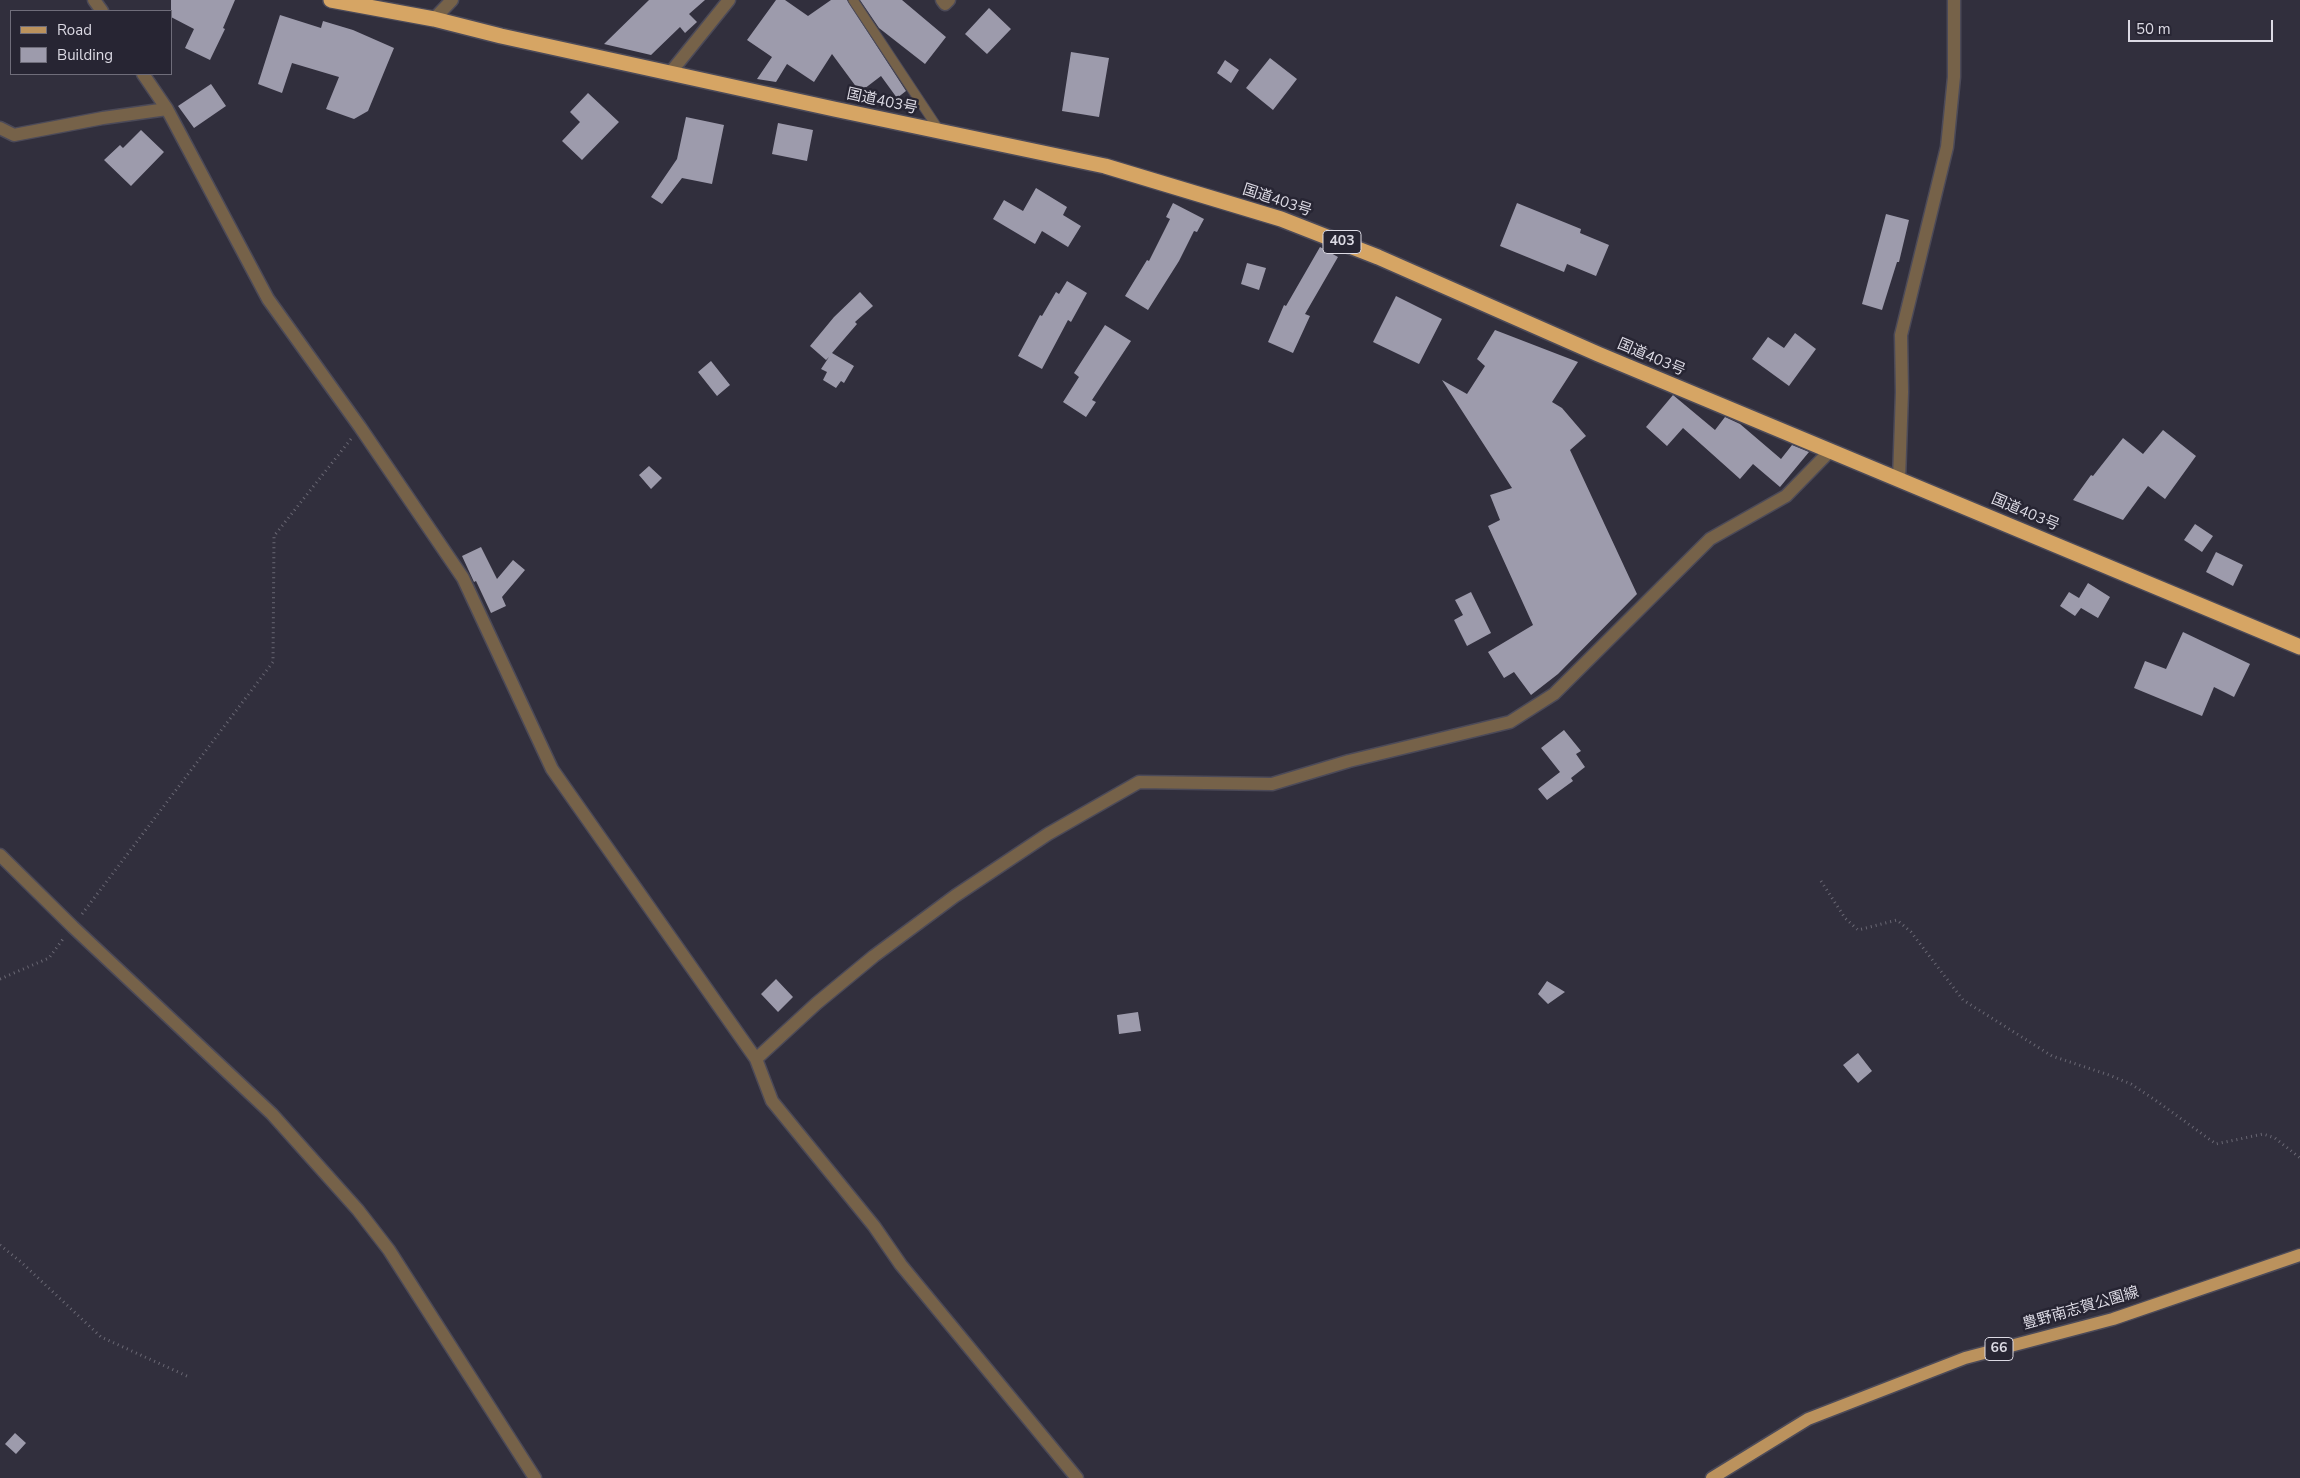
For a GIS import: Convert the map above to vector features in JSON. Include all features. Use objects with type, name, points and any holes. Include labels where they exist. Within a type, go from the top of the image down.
[{"type":"highway","name":"国道403号","points":[[331,0],[434,19],[941,133],[1105,166],[1281,219],[1378,257],[1598,354],[2300,647]]},
{"type":"main road","name":"豊野南志賀公園線","points":[[1712,1478],[1808,1419],[1956,1361],[2113,1319],[2300,1255]]},
{"type":"street","points":[[434,19],[452,0]]},
{"type":"street","points":[[670,73],[729,0]]},
{"type":"street","points":[[942,0],[945,4],[949,0]]},
{"type":"street","points":[[1898,478],[1902,392],[1901,335],[1946,147],[1954,77],[1954,0]]},
{"type":"street","points":[[144,75],[167,109],[268,299],[360,427],[463,578],[552,769],[756,1059],[772,1100],[874,1226],[901,1265],[1077,1478]]},
{"type":"street","points":[[0,128],[14,135],[103,118],[167,109]]},
{"type":"street","points":[[756,1059],[817,1003],[867,962],[955,896],[1048,834],[1139,782],[1272,784],[1348,761],[1510,722],[1554,694],[1710,539],[1786,496],[1830,451]]},
{"type":"street","points":[[0,855],[73,927],[272,1114],[358,1210],[389,1250],[535,1478]]},
{"type":"lane","points":[[853,0],[941,133]]},
{"type":"path","points":[[0,980],[49,958],[273,662],[274,536],[360,427]]},
{"type":"path","points":[[1821,881],[1845,918],[1858,930],[1897,920],[1911,932],[1962,1000],[2052,1056],[2131,1084],[2216,1144],[2263,1134],[2275,1138],[2300,1158]]},
{"type":"path","points":[[0,1245],[21,1262],[101,1337],[189,1377]]},
{"type":"building","points":[[171,0],[235,0],[223,28],[225,29],[210,60],[185,48],[194,29],[172,18]]},
{"type":"building","points":[[649,0],[705,0],[689,14],[697,22],[685,33],[680,27],[651,55],[604,44]]},
{"type":"building","points":[[776,0],[785,0],[808,16],[831,0],[847,0],[906,91],[897,98],[881,76],[860,92],[832,54],[814,82],[787,64],[776,82],[757,79],[772,57],[747,40]]},
{"type":"building","points":[[860,0],[902,0],[946,37],[925,64],[879,28]]},
{"type":"building","points":[[989,8],[1011,29],[987,54],[965,34]]},
{"type":"building","points":[[280,15],[321,28],[323,21],[353,30],[394,48],[368,111],[354,119],[326,109],[339,77],[292,63],[282,93],[258,84]]},
{"type":"building","points":[[1071,52],[1109,58],[1099,117],[1062,111]]},
{"type":"building","points":[[1270,58],[1297,79],[1273,110],[1246,88]]},
{"type":"building","points":[[1225,60],[1239,70],[1231,83],[1217,73]]},
{"type":"building","points":[[211,84],[226,106],[194,128],[178,106]]},
{"type":"building","points":[[588,93],[619,122],[582,160],[562,141],[580,122],[570,112]]},
{"type":"building","points":[[686,117],[724,125],[712,184],[682,178],[662,204],[651,197],[677,159]]},
{"type":"building","points":[[778,123],[813,130],[807,161],[772,154]]},
{"type":"building","points":[[141,130],[164,152],[131,186],[104,160],[120,145],[123,148]]},
{"type":"building","points":[[1036,188],[1067,207],[1063,215],[1081,226],[1068,247],[1042,231],[1035,244],[993,219],[1004,200],[1023,211]]},
{"type":"building","points":[[1173,203],[1204,219],[1197,232],[1194,231],[1179,261],[1148,310],[1125,296],[1147,260],[1149,261],[1170,219],[1166,217]]},
{"type":"building","points":[[1517,203],[1581,229],[1580,233],[1609,245],[1596,276],[1567,264],[1564,272],[1500,246]]},
{"type":"building","points":[[1886,214],[1909,220],[1899,262],[1897,262],[1882,310],[1862,304]]},
{"type":"building","points":[[1320,247],[1338,257],[1305,314],[1310,316],[1293,353],[1268,342],[1284,305],[1286,306]]},
{"type":"building","points":[[1247,263],[1266,268],[1259,290],[1241,284]]},
{"type":"building","points":[[1067,281],[1087,293],[1071,322],[1068,320],[1042,369],[1018,356],[1040,315],[1042,316],[1056,292],[1059,294]]},
{"type":"building","points":[[860,292],[873,306],[855,322],[857,324],[832,353],[854,366],[844,383],[841,381],[836,388],[823,380],[827,372],[821,369],[829,357],[826,360],[810,346],[834,317]]},
{"type":"building","points":[[1396,296],[1442,319],[1419,364],[1373,342]]},
{"type":"building","points":[[1105,325],[1131,341],[1092,400],[1096,402],[1086,417],[1063,402],[1079,377],[1074,373]]},
{"type":"building","points":[[1495,330],[1578,362],[1552,402],[1562,408],[1586,436],[1570,450],[1637,594],[1558,674],[1531,695],[1514,672],[1504,678],[1488,652],[1533,625],[1488,526],[1500,520],[1490,495],[1512,488],[1442,380],[1467,394],[1485,366],[1477,359]]},
{"type":"building","points":[[1795,333],[1816,349],[1789,386],[1752,359],[1768,337],[1784,348]]},
{"type":"building","points":[[711,361],[730,385],[717,396],[698,372]]},
{"type":"building","points":[[1673,395],[1715,430],[1725,417],[1740,424],[1781,459],[1792,445],[1809,452],[1780,487],[1753,464],[1740,479],[1683,428],[1667,446],[1646,427]]},
{"type":"building","points":[[2163,430],[2196,456],[2165,499],[2148,486],[2123,520],[2073,500],[2091,475],[2093,476],[2123,438],[2143,454]]},
{"type":"building","points":[[649,466],[662,478],[651,489],[639,475]]},
{"type":"building","points":[[2195,524],[2213,536],[2202,552],[2184,540]]},
{"type":"building","points":[[481,547],[497,579],[513,560],[525,570],[502,597],[506,606],[491,613],[462,556]]},
{"type":"building","points":[[2216,552],[2243,565],[2233,586],[2206,572]]},
{"type":"building","points":[[2088,583],[2110,597],[2098,618],[2081,608],[2075,616],[2060,606],[2069,592],[2079,598]]},
{"type":"building","points":[[1471,592],[1491,633],[1467,646],[1454,620],[1463,615],[1455,600]]},
{"type":"building","points":[[2183,632],[2250,664],[2234,697],[2214,687],[2202,716],[2134,688],[2145,661],[2166,669]]},
{"type":"building","points":[[1564,730],[1581,751],[1576,754],[1585,767],[1571,778],[1573,781],[1547,800],[1538,789],[1560,772],[1541,748]]},
{"type":"building","points":[[776,979],[793,997],[778,1012],[761,994]]},
{"type":"building","points":[[1547,981],[1565,992],[1548,1004],[1538,994]]},
{"type":"building","points":[[1138,1012],[1141,1031],[1119,1034],[1117,1015]]},
{"type":"building","points":[[1858,1053],[1872,1071],[1858,1083],[1843,1065]]},
{"type":"building","points":[[15,1433],[26,1443],[16,1454],[5,1444]]}]
